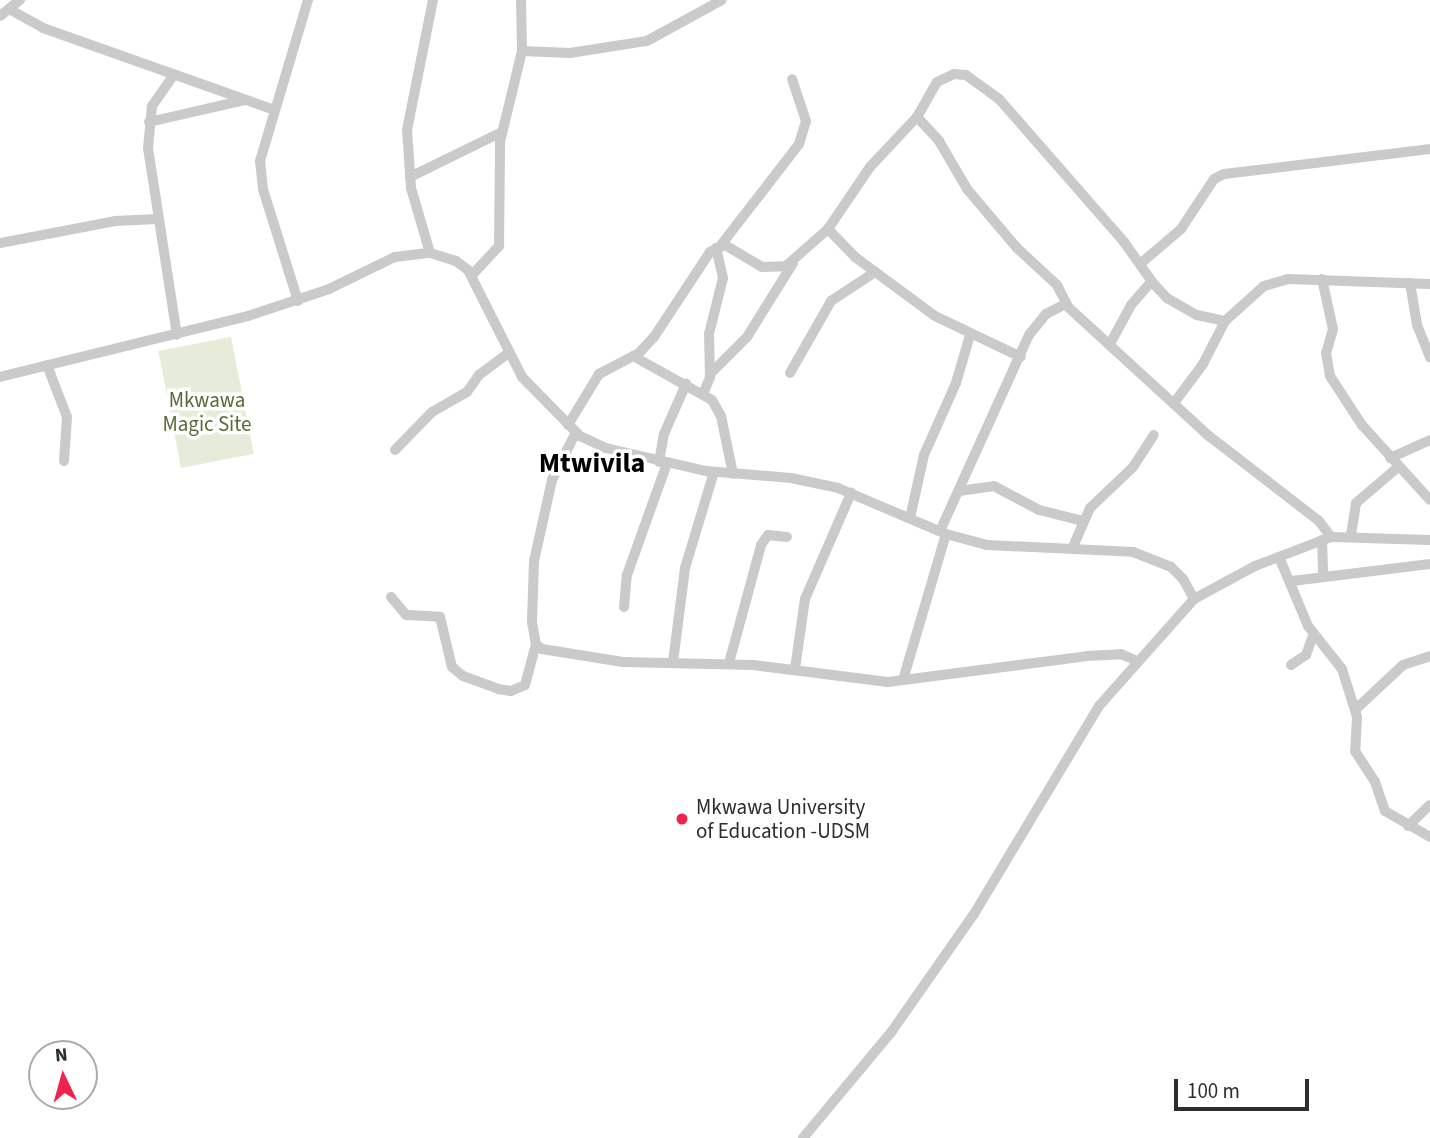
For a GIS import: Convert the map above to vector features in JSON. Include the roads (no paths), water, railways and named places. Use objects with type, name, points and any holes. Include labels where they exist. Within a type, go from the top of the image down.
[{"type":"street","points":[[4,12],[20,0]]},
{"type":"street","points":[[298,301],[260,171],[274,110],[308,0]]},
{"type":"street","points":[[430,253],[410,177],[407,130],[433,0]]},
{"type":"street","points":[[472,275],[499,246],[502,132],[522,51],[521,0]]},
{"type":"street","points":[[522,51],[570,53],[647,41],[722,0]]},
{"type":"street","points":[[4,12],[173,76],[274,110]]},
{"type":"street","points":[[710,374],[752,329],[794,260],[828,229],[870,167],[916,117],[945,76],[966,75],[976,81],[1036,138],[1152,282],[1178,305],[1210,320],[1225,321]]},
{"type":"street","points":[[173,76],[152,106],[148,148],[177,335]]},
{"type":"street","points":[[391,597],[408,616],[440,617],[452,667],[463,676],[511,691],[525,685],[536,644],[530,603],[534,561],[552,480],[572,429],[599,374],[633,356],[654,337],[718,247],[799,144],[805,114],[792,79]]},
{"type":"street","points":[[149,122],[245,100]]},
{"type":"street","points":[[916,117],[939,141],[967,189],[1017,248],[1049,276],[1066,304],[1174,403],[1319,521],[1326,538],[1323,576]]},
{"type":"street","points":[[410,177],[502,132]]},
{"type":"street","points":[[1140,264],[1181,229],[1214,179],[1224,174],[1430,149]]},
{"type":"street","points":[[0,243],[116,221],[158,219]]},
{"type":"street","points":[[828,229],[875,272],[935,316],[1021,357]]},
{"type":"street","points":[[718,247],[733,246],[772,270],[794,260]]},
{"type":"street","points":[[704,392],[710,374],[709,334],[723,278],[718,247]]},
{"type":"street","points":[[0,377],[177,335],[298,301],[396,257],[430,253],[456,261],[472,275],[522,377],[572,429],[606,448],[714,472],[791,478],[850,493],[943,532],[1009,549],[1118,548],[1161,561],[1183,579],[1194,599]]},
{"type":"street","points":[[790,373],[831,301],[875,272]]},
{"type":"street","points":[[1322,279],[1333,329],[1326,353],[1329,376],[1390,458],[1430,500]]},
{"type":"street","points":[[1174,403],[1203,364],[1225,321],[1271,283],[1322,279],[1430,284]]},
{"type":"street","points":[[1110,344],[1131,305],[1152,282]]},
{"type":"street","points":[[1410,284],[1417,325],[1430,357]]},
{"type":"street","points":[[903,680],[943,532],[959,491],[1038,322],[1066,304]]},
{"type":"street","points":[[910,518],[923,454],[956,383],[970,335]]},
{"type":"street","points":[[395,450],[432,412],[467,392],[479,375],[509,352]]},
{"type":"street","points":[[633,356],[704,392],[721,416],[733,474]]},
{"type":"street","points":[[47,365],[67,417],[64,461]]},
{"type":"street","points":[[624,607],[627,575],[663,462],[664,434],[686,384]]},
{"type":"street","points":[[1072,549],[1083,521],[1099,497],[1133,467],[1154,435]]},
{"type":"street","points":[[1390,458],[1430,440]]},
{"type":"street","points":[[1351,535],[1356,503],[1398,467]]},
{"type":"street","points":[[673,662],[685,568],[714,472]]},
{"type":"street","points":[[959,491],[994,486],[1039,510],[1083,521]]},
{"type":"street","points":[[795,669],[805,599],[850,493]]},
{"type":"street","points":[[729,663],[761,545],[768,535],[787,537]]},
{"type":"street","points":[[803,1138],[892,1031],[974,914],[1079,734],[1138,661],[1194,599],[1279,556],[1326,538],[1351,535],[1430,540]]},
{"type":"street","points":[[1279,556],[1314,633],[1342,669],[1356,709],[1357,757],[1375,782],[1385,811],[1430,837]]},
{"type":"street","points":[[1292,581],[1430,565]]},
{"type":"street","points":[[1291,665],[1306,655],[1314,633]]},
{"type":"street","points":[[536,644],[560,655],[729,663],[795,669],[869,681],[903,680],[1087,656],[1121,654],[1138,661]]},
{"type":"street","points":[[1356,709],[1404,664],[1430,656]]},
{"type":"street","points":[[1408,826],[1430,805]]},
{"type":"place","name":"Mkwawa University of Education -UDSM","points":[[682,819]]},
{"type":"district","name":"Mtwivila","points":[[592,463]]},
{"type":"park label","name":"Mkwawa Magic Site","points":[[207,412]]}]
